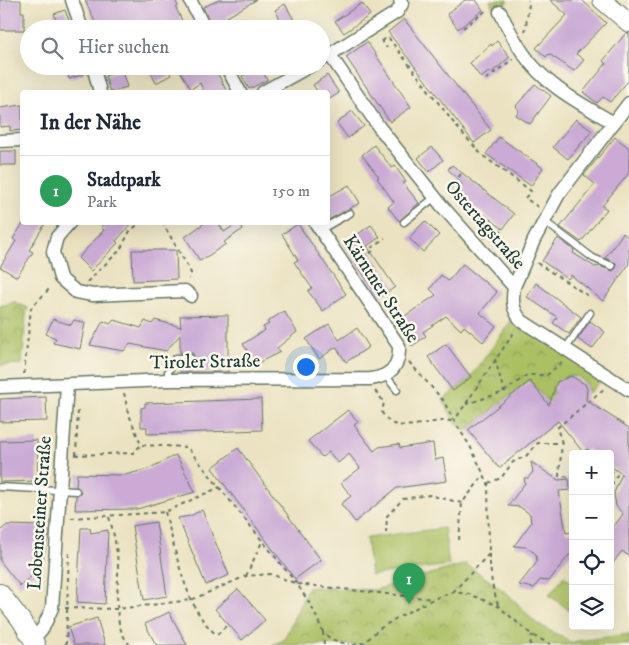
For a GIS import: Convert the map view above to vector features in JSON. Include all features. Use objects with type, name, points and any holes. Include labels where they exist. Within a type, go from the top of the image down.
[{"type":"main road","points":[[602,0],[629,22]]},
{"type":"main road","points":[[0,593],[35,642]]},
{"type":"street","points":[[72,0],[79,20]]},
{"type":"street","points":[[195,2],[202,20]]},
{"type":"street","points":[[330,55],[399,6]]},
{"type":"street","points":[[496,9],[522,52],[538,72],[559,90],[614,123]]},
{"type":"street","name":"Ostertagstraße","points":[[330,63],[436,198],[514,287],[512,302],[516,314],[522,321]]},
{"type":"street","points":[[95,75],[99,90]]},
{"type":"street","points":[[231,75],[239,90]]},
{"type":"street","points":[[267,90],[294,75]]},
{"type":"street","points":[[514,287],[527,256],[558,194],[629,103]]},
{"type":"street","points":[[0,141],[20,140]]},
{"type":"street","points":[[67,225],[57,237],[53,252],[60,278],[76,292],[93,295],[186,291],[191,296]]},
{"type":"street","name":"Kärntner Straße","points":[[318,226],[399,346],[400,357]]},
{"type":"street","points":[[522,321],[629,390]]},
{"type":"street","points":[[386,376],[394,370],[400,357]]},
{"type":"street","name":"Tiroler Straße","points":[[0,387],[210,377],[371,379],[386,376]]},
{"type":"street","name":"Lobensteiner Straße","points":[[35,642],[52,608],[67,385]]},
{"type":"lane","points":[[404,222],[436,198]]},
{"type":"lane","points":[[330,221],[350,213]]},
{"type":"lane","points":[[546,218],[593,258],[612,266]]},
{"type":"lane","points":[[568,349],[590,313]]},
{"type":"lane","points":[[168,380],[168,372],[176,358],[190,358]]},
{"type":"lane","points":[[386,376],[397,390]]},
{"type":"lane","points":[[0,488],[76,491]]},
{"type":"path","points":[[486,79],[522,52],[528,0]]},
{"type":"path","points":[[463,28],[496,9]]},
{"type":"path","points":[[382,41],[388,37],[456,126],[482,155],[531,191],[525,198],[546,218]]},
{"type":"path","points":[[436,198],[448,191],[461,174]]},
{"type":"path","points":[[448,191],[502,232]]},
{"type":"path","points":[[76,292],[120,250],[130,231],[137,225]]},
{"type":"path","points":[[164,225],[191,273]]},
{"type":"path","points":[[347,270],[373,252],[371,248],[386,238]]},
{"type":"path","points":[[527,256],[590,297]]},
{"type":"path","points":[[23,386],[31,308],[60,278]]},
{"type":"path","points":[[371,379],[372,388],[384,402],[382,412],[389,422],[396,425],[441,420],[454,421],[522,321]]},
{"type":"path","points":[[466,404],[504,392],[527,375],[547,375],[560,365],[568,349]]},
{"type":"path","name":"Kärntner Straße","points":[[400,357],[408,360],[443,400],[470,446],[488,483]]},
{"type":"path","points":[[495,359],[504,392]]},
{"type":"path","points":[[569,477],[559,476],[562,443],[557,428],[615,380]]},
{"type":"path","points":[[124,382],[124,397],[128,412],[141,445]]},
{"type":"path","points":[[498,606],[492,584],[489,554],[488,483],[501,478],[513,462],[526,456],[538,443],[562,443]]},
{"type":"path","points":[[76,455],[133,453],[141,445],[187,448],[297,584],[312,607],[323,632],[324,645]]},
{"type":"path","points":[[459,540],[462,503],[484,476]]},
{"type":"path","points":[[71,518],[165,512],[220,487]]},
{"type":"path","points":[[386,533],[387,516],[403,499],[429,495],[462,503]]},
{"type":"path","points":[[165,512],[191,600],[207,627],[217,635],[228,624]]},
{"type":"path","points":[[109,517],[117,551],[117,610],[124,637],[130,645]]},
{"type":"path","points":[[246,576],[262,541]]},
{"type":"path","points":[[453,592],[489,554]]},
{"type":"path","points":[[52,608],[117,610],[191,600],[246,576],[271,574],[297,584],[433,599]]},
{"type":"path","points":[[354,645],[363,644],[394,619],[433,599],[453,592],[469,594],[498,606],[532,635],[552,645]]},
{"type":"path","points":[[323,632],[331,639],[349,645]]},
{"type":"path","points":[[530,645],[532,635]]},
{"type":"green space","points":[[490,0],[508,0],[506,4],[493,8]]},
{"type":"green space","points":[[15,302],[28,308],[22,364],[0,365],[0,306]]},
{"type":"green space","points":[[516,314],[607,375],[589,393],[586,383],[577,376],[560,378],[553,386],[553,401],[549,403],[529,380],[466,431],[454,421],[443,400],[471,377]]},
{"type":"green space","points":[[444,528],[449,565],[371,575],[366,538]]},
{"type":"green space","points":[[466,564],[509,595],[536,623],[571,642],[629,634],[629,645],[272,645],[284,640],[308,587],[374,590]]},
{"type":"green space","points":[[564,576],[569,580],[569,610],[549,595]]},
{"type":"building","points":[[0,0],[21,0],[21,12],[24,12],[24,20],[20,20],[20,30],[0,30]]},
{"type":"building","points":[[85,0],[175,0],[178,6],[176,8],[182,20],[94,20]]},
{"type":"building","points":[[219,0],[256,0],[227,17],[228,20],[209,20],[203,7]]},
{"type":"building","points":[[465,0],[476,0],[483,10],[458,29],[447,14]]},
{"type":"building","points":[[550,0],[582,0],[606,23],[576,54],[584,60],[574,71],[549,54],[546,57],[536,48],[567,15]]},
{"type":"building","points":[[362,3],[370,15],[344,33],[335,21]]},
{"type":"building","points":[[285,4],[294,20],[281,20],[275,10]]},
{"type":"building","points":[[65,10],[69,20],[56,20],[54,14]]},
{"type":"building","points":[[404,19],[491,130],[474,143],[388,32]]},
{"type":"building","points":[[626,33],[629,33],[629,80],[610,102],[603,97],[597,103],[583,92],[606,64],[603,61]]},
{"type":"building","points":[[497,41],[510,57],[491,73],[490,71],[481,78],[470,63]]},
{"type":"building","points":[[367,42],[411,107],[390,122],[346,57]]},
{"type":"building","points":[[68,75],[81,75],[69,79]]},
{"type":"building","points":[[123,75],[127,87],[109,90],[105,76]]},
{"type":"building","points":[[152,75],[171,75],[156,83]]},
{"type":"building","points":[[182,75],[218,75],[226,90],[203,90],[200,83],[191,89]]},
{"type":"building","points":[[264,75],[267,80],[249,89],[242,76]]},
{"type":"building","points":[[327,75],[339,93],[330,99],[330,90],[317,90],[313,85]]},
{"type":"building","points":[[535,84],[551,96],[530,124],[516,115],[519,110],[516,106]]},
{"type":"building","points":[[20,105],[20,130],[10,131],[10,126],[0,127],[0,108]]},
{"type":"building","points":[[352,111],[364,126],[348,138],[337,123]]},
{"type":"building","points":[[576,119],[592,131],[568,159],[553,147]]},
{"type":"building","points":[[499,137],[543,168],[531,186],[486,154]]},
{"type":"building","points":[[615,137],[629,148],[629,173],[602,206],[607,209],[581,242],[560,227],[595,184],[584,175]]},
{"type":"building","points":[[374,145],[392,168],[395,166],[406,182],[403,183],[419,203],[399,221],[388,207],[394,202],[377,178],[379,177],[362,155]]},
{"type":"building","points":[[432,147],[443,160],[429,172],[418,158]]},
{"type":"building","points":[[0,151],[16,151],[16,165],[0,165]]},
{"type":"building","points":[[452,165],[514,214],[503,229],[455,192],[462,184],[448,169]]},
{"type":"building","points":[[349,185],[360,203],[330,219],[330,196]]},
{"type":"building","points":[[425,221],[439,235],[423,252],[409,238]]},
{"type":"building","points":[[22,225],[44,225],[29,250],[33,252],[17,277],[0,267],[16,241],[13,239]]},
{"type":"building","points":[[103,225],[130,225],[116,241],[118,243],[91,271],[78,258],[104,230],[101,227]]},
{"type":"building","points":[[202,225],[220,225],[224,232],[234,225],[241,225],[243,229],[224,242],[226,244],[200,261],[185,237]]},
{"type":"building","points":[[299,225],[346,294],[323,311],[308,291],[312,288],[294,262],[298,260],[282,234]]},
{"type":"building","points":[[371,225],[380,237],[367,246],[395,287],[379,298],[344,244]]},
{"type":"building","points":[[623,233],[629,238],[629,264],[603,301],[571,275],[568,279],[542,261],[558,238],[574,250],[573,253],[595,267],[599,266],[613,271],[616,268],[616,263],[605,258]]},
{"type":"building","points":[[132,250],[176,250],[177,279],[133,281]]},
{"type":"building","points":[[463,264],[497,292],[480,313],[496,326],[483,342],[464,326],[461,330],[446,316],[423,332],[426,336],[412,346],[396,322],[436,295],[430,289],[441,275],[448,281]]},
{"type":"building","points":[[536,283],[581,317],[569,334],[553,323],[557,317],[527,297]]},
{"type":"building","points":[[284,311],[297,332],[277,348],[280,352],[256,364],[243,344],[265,330],[263,327],[269,324],[267,322]]},
{"type":"building","points":[[228,315],[228,372],[180,372],[180,363],[192,363],[195,358],[192,353],[180,353],[180,335],[166,351],[130,344],[124,351],[90,345],[103,321],[110,324],[114,320],[141,328],[145,321],[152,324],[155,320],[181,327],[180,316]]},
{"type":"building","points":[[53,319],[71,325],[74,320],[85,323],[80,349],[53,343],[56,338],[46,334]]},
{"type":"building","points":[[590,321],[605,332],[592,349],[578,339]]},
{"type":"building","points":[[329,324],[339,340],[357,328],[369,347],[346,362],[336,347],[319,359],[306,339]]},
{"type":"building","points":[[446,344],[471,377],[453,391],[428,357]]},
{"type":"building","points":[[571,376],[585,384],[587,389],[586,400],[629,428],[629,556],[622,551],[614,562],[614,525],[623,514],[616,506],[614,493],[622,474],[614,469],[614,450],[581,450],[558,421],[499,468],[468,430],[530,381],[549,405],[557,382]]},
{"type":"building","points":[[46,397],[47,421],[0,422],[0,399]]},
{"type":"building","points":[[261,399],[262,430],[147,434],[147,427],[141,427],[141,408],[145,407],[145,403]]},
{"type":"building","points":[[348,410],[358,422],[354,425],[374,451],[379,447],[399,444],[400,448],[433,443],[435,460],[443,458],[447,481],[397,488],[355,522],[341,504],[351,496],[341,483],[360,468],[349,454],[338,463],[329,452],[322,457],[308,441]]},
{"type":"building","points":[[37,440],[38,481],[0,482],[0,441]]},
{"type":"building","points":[[238,448],[321,560],[295,579],[212,468]]},
{"type":"building","points":[[176,455],[195,492],[137,509],[75,510],[76,496],[81,492],[76,486],[77,474],[125,475],[148,469]]},
{"type":"building","points":[[531,462],[558,480],[569,479],[569,490],[559,491],[566,533],[569,533],[569,555],[549,581],[540,580],[534,588],[519,585],[537,562],[536,554],[526,547],[514,546],[531,523],[530,514],[520,507],[508,506],[525,483],[524,478],[528,478],[533,472]]},
{"type":"building","points":[[202,510],[229,575],[206,585],[178,518],[190,516]]},
{"type":"building","points":[[156,522],[167,596],[144,600],[132,526]]},
{"type":"building","points":[[7,525],[44,526],[49,532],[41,568],[20,586],[0,561],[0,531]]},
{"type":"building","points":[[81,528],[90,528],[91,533],[108,530],[105,604],[77,602]]},
{"type":"building","points":[[238,589],[265,620],[242,640],[215,609]]},
{"type":"building","points":[[169,612],[187,645],[156,645],[145,624]]},
{"type":"building","points":[[97,618],[105,645],[74,645],[68,627]]},
{"type":"place","name":"Stadtpark","points":[[409,604]]}]
